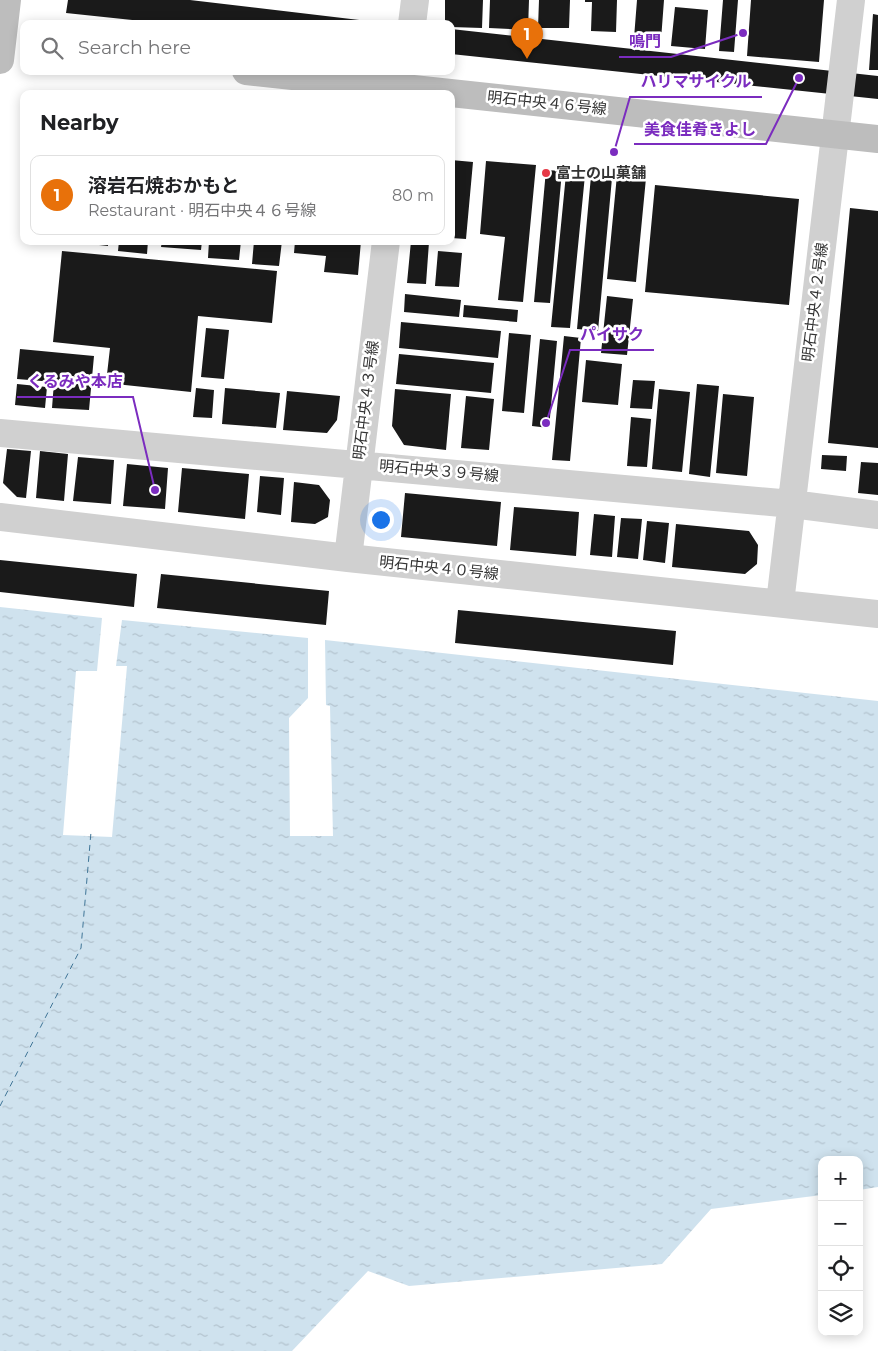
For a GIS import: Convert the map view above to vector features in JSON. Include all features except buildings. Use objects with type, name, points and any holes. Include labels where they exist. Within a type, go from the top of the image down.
[{"type":"street","points":[[6,49],[7,0]]},
{"type":"street","points":[[412,20],[415,0]]},
{"type":"street","name":"明石中央４２号線","points":[[780,603],[851,0]]},
{"type":"street","name":"明石中央４６号線","points":[[291,75],[449,90]]},
{"type":"street","name":"明石中央４６号線","points":[[455,91],[878,139]]},
{"type":"street","name":"明石中央４３号線","points":[[348,558],[386,245]]},
{"type":"street","name":"明石中央３９号線","points":[[0,433],[792,504],[878,515]]},
{"type":"street","name":"明石中央４０号線","points":[[0,517],[348,558],[878,614]]},
{"type":"water","points":[[0,607],[102,618],[97,671],[76,671],[63,835],[112,837],[127,666],[116,666],[122,620],[308,638],[308,698],[289,718],[290,836],[333,836],[330,706],[326,705],[325,640],[878,701],[878,1187],[863,1189],[863,1156],[818,1156],[818,1196],[711,1209],[662,1264],[409,1286],[368,1271],[292,1351],[0,1351]]},
{"type":"ferry route","points":[[0,1106],[81,948],[91,832]]},
{"type":"place","name":"鳴門","points":[[743,33]]},
{"type":"place","name":"溶岩石焼おかもと","points":[[527,59]]},
{"type":"place","name":"美食佳肴きよし","points":[[799,78]]},
{"type":"place","name":"ハリマサイクル","points":[[614,152]]},
{"type":"place","name":"富士の山菓舗","points":[[546,173]]},
{"type":"place","name":"パイサク","points":[[546,423]]},
{"type":"place","name":"くるみや本店","points":[[155,490]]}]
